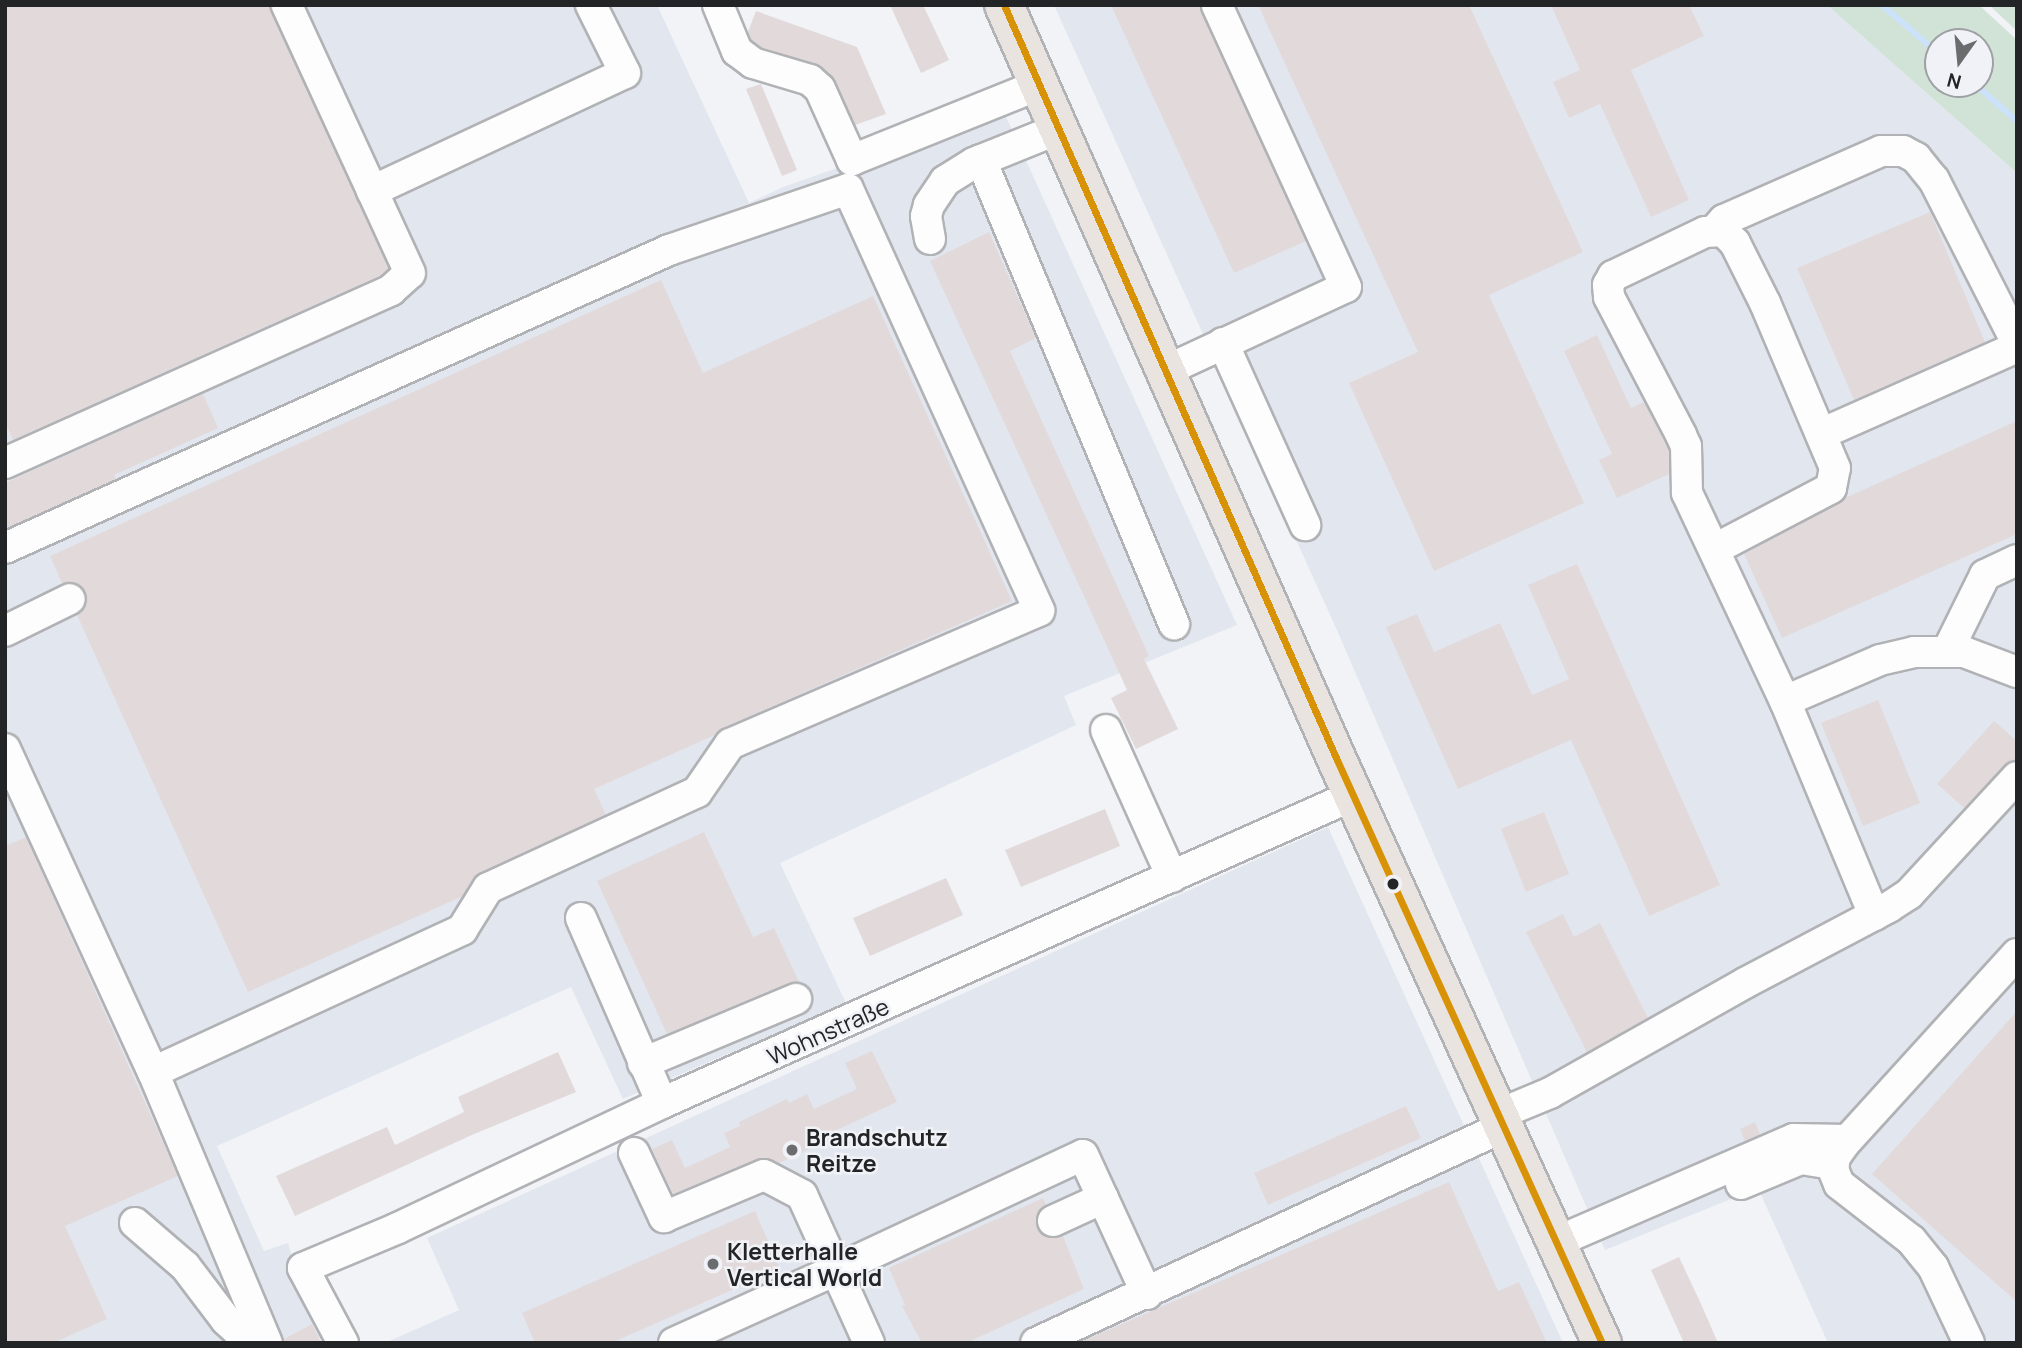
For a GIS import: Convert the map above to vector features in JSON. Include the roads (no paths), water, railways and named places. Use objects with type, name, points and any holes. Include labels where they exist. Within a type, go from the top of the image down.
[{"type":"main road","points":[[1004,5],[1061,128],[1354,795],[1602,1343]]},
{"type":"street","points":[[5,463],[391,290],[410,273],[287,5]]},
{"type":"street","points":[[372,191],[625,73],[591,5]]},
{"type":"street","points":[[718,5],[737,51],[753,63],[810,80],[820,89],[852,160],[1041,84]]},
{"type":"street","points":[[1167,370],[1346,287],[1217,5]]},
{"type":"street","points":[[930,239],[926,216],[935,191],[958,171],[1061,128]]},
{"type":"street","points":[[1714,231],[1724,220],[1881,151],[1902,151],[1916,158],[1934,180],[2017,345],[1821,434]]},
{"type":"street","points":[[981,160],[1174,624]]},
{"type":"street","points":[[5,548],[669,250],[848,189],[1039,611],[730,744],[697,792],[488,888],[462,930],[153,1072]]},
{"type":"street","points":[[1714,549],[1831,488],[1835,468],[1765,303],[1735,243],[1723,231],[1705,232],[1613,276],[1608,285],[1616,311],[1686,446],[1687,493],[1785,701],[1874,915]]},
{"type":"street","points":[[1223,343],[1305,525]]},
{"type":"street","points":[[1947,652],[1985,575],[2017,560]]},
{"type":"street","points":[[5,631],[70,599]]},
{"type":"street","points":[[1785,701],[1880,660],[1914,652],[1964,652],[2017,672]]},
{"type":"street","points":[[1106,730],[1172,877]]},
{"type":"street","points":[[5,749],[153,1072],[267,1343]]},
{"type":"street","points":[[1036,1343],[1147,1294],[1500,1121],[1874,915],[1909,894],[2017,777]]},
{"type":"street","name":"Wohnstraße","points":[[343,1343],[303,1268],[398,1228],[662,1103],[1354,795]]},
{"type":"street","points":[[581,918],[662,1103]]},
{"type":"street","points":[[1560,1252],[1629,1229],[1801,1160],[1840,1152],[2017,954]]},
{"type":"street","points":[[643,1063],[796,999]]},
{"type":"street","points":[[1840,1152],[1839,1184],[1911,1240],[1933,1266],[1969,1343]]},
{"type":"street","points":[[634,1153],[664,1217],[764,1175],[802,1195],[869,1343]]},
{"type":"street","points":[[674,1343],[1083,1155],[1147,1294]]},
{"type":"street","points":[[1053,1221],[1103,1198]]},
{"type":"street","points":[[135,1223],[185,1266],[226,1320],[251,1343]]},
{"type":"waterway","points":[[1882,5],[1924,41]]},
{"type":"waterway","points":[[1991,98],[2017,121]]},
{"type":"place","name":"Brandschutz Reitze","points":[[792,1150]]},
{"type":"place","name":"Kletterhalle Vertical World","points":[[713,1264]]}]
